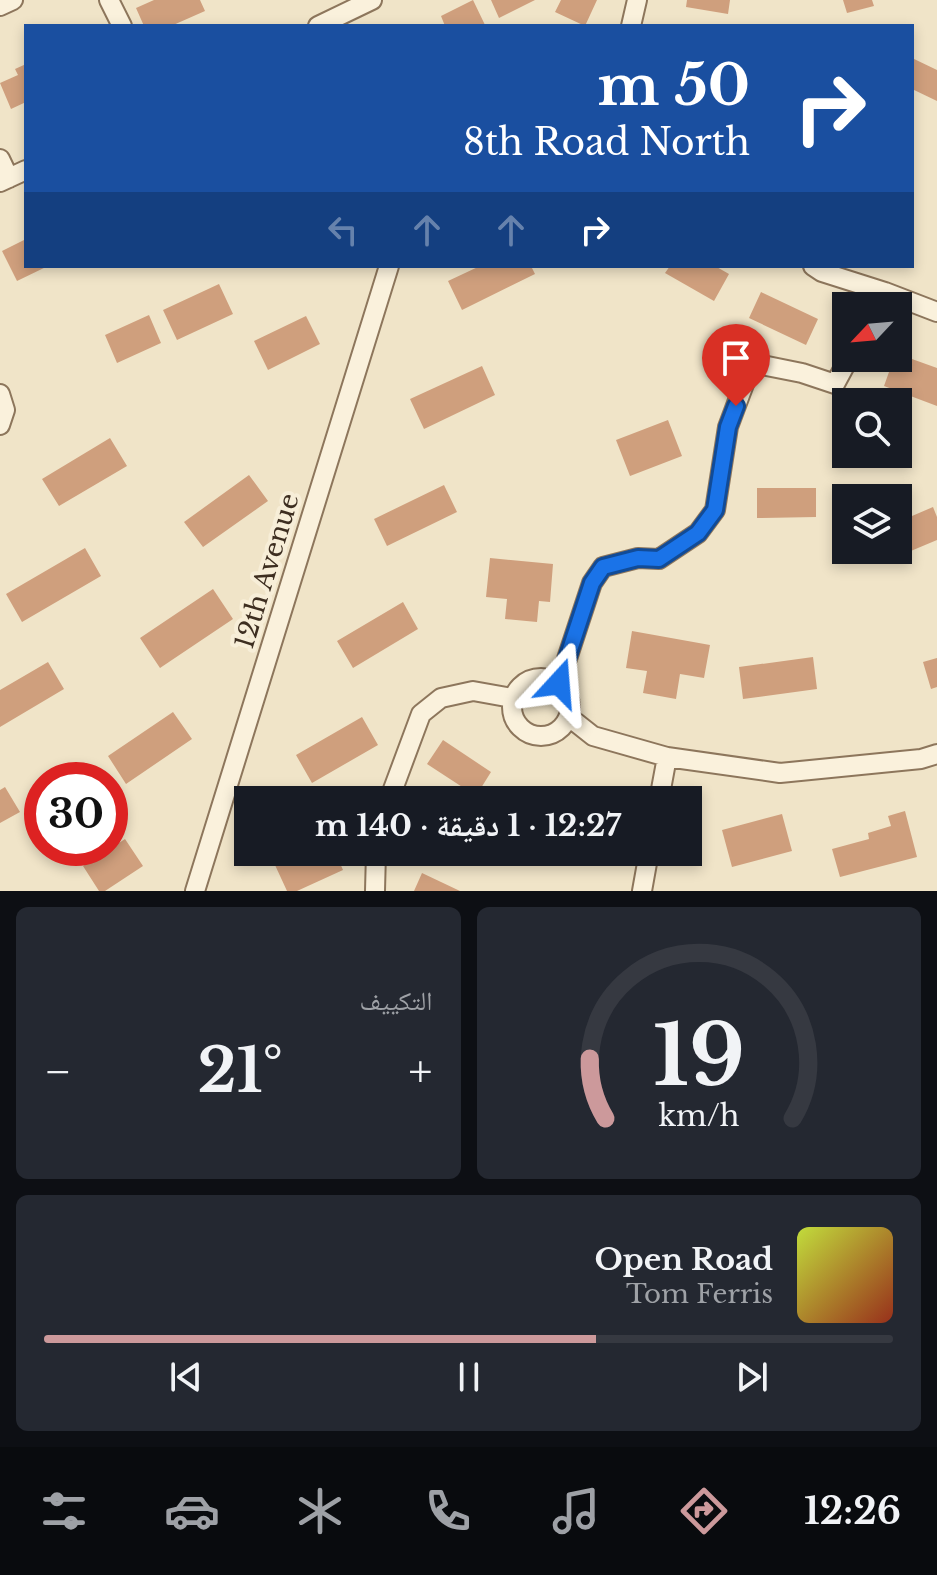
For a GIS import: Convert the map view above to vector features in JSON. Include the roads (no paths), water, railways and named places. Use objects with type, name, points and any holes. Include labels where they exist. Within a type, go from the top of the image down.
[{"type":"street","points":[[0,6],[13,0]]},
{"type":"street","points":[[109,0],[121,24]]},
{"type":"street","points":[[320,24],[343,6],[372,0]]},
{"type":"street","points":[[631,24],[637,0]]},
{"type":"street","points":[[0,159],[12,177]]},
{"type":"street","name":"12th Avenue","points":[[195,891],[388,268]]},
{"type":"street","points":[[816,268],[866,292]]},
{"type":"street","points":[[912,306],[937,312]]},
{"type":"street","points":[[559,683],[592,583],[603,567],[638,558],[659,559],[698,533],[715,510],[728,427],[752,363],[802,373],[835,384],[841,372]]},
{"type":"street","points":[[0,394],[5,410],[0,425]]},
{"type":"street","points":[[546,677],[559,683],[570,698],[569,717],[561,730],[547,737],[532,736],[519,727],[512,714],[512,698],[520,686],[532,678],[546,677]]},
{"type":"street","points":[[394,786],[421,714],[441,698],[473,691],[512,698]]},
{"type":"street","points":[[569,717],[593,736],[667,757],[780,773],[921,759],[937,754]]},
{"type":"street","points":[[662,786],[667,757]]},
{"type":"street","points":[[375,891],[376,866]]},
{"type":"street","points":[[642,891],[646,866]]}]
